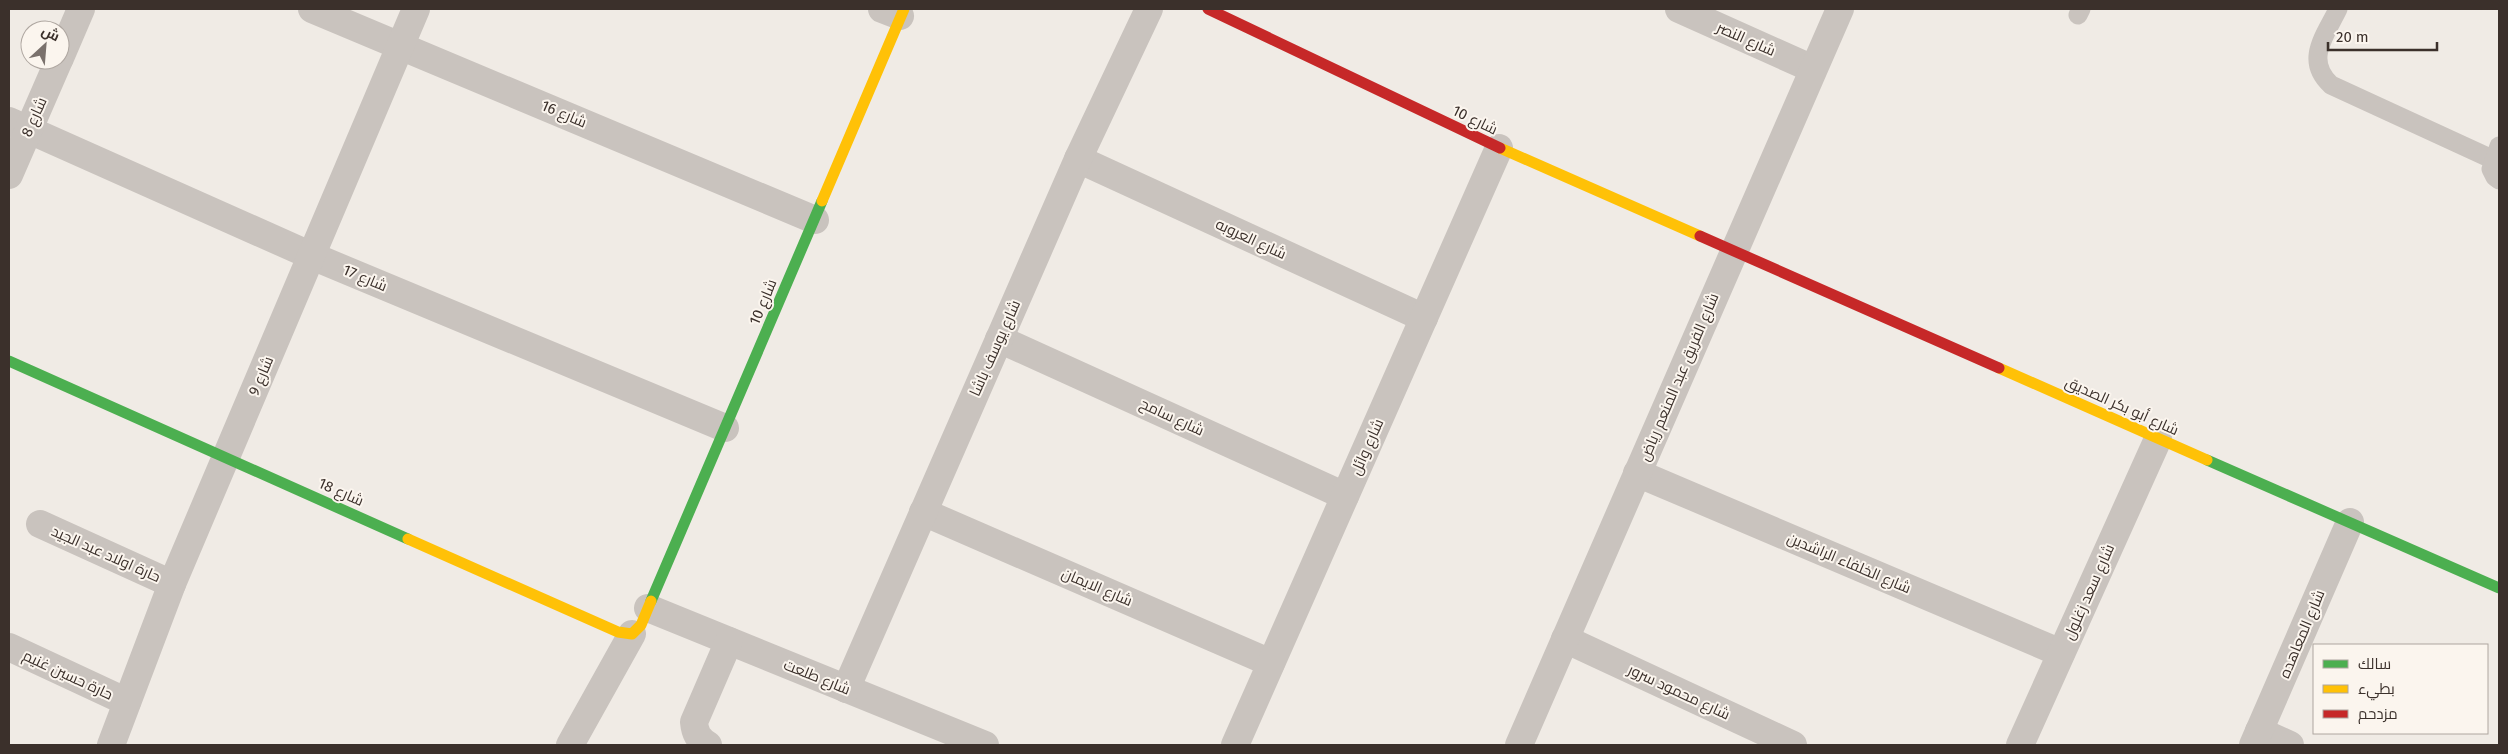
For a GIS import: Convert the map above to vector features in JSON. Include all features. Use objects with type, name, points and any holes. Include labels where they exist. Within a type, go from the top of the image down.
[{"type":"street","name":"شارع 8","points":[[70,35],[81,9]]},
{"type":"street","name":"شارع 16","points":[[312,9],[815,220]]},
{"type":"street","name":"شارع 9","points":[[111,745],[172,584],[416,9]]},
{"type":"street","name":"شارع يوسف باشا","points":[[846,689],[1078,159],[1150,9]]},
{"type":"street","name":"شارع 10","points":[[1208,9],[1499,148],[1734,251]]},
{"type":"street","name":"شارع النصر","points":[[1679,9],[1813,69]]},
{"type":"street","name":"شارع الفريق عبد المنعم رياض","points":[[1519,745],[1840,9]]},
{"type":"street","name":"شارع 10","points":[[648,608],[815,220],[895,11]]},
{"type":"street","name":"شارع 8","points":[[9,175],[19,125],[53,70]]},
{"type":"street","name":"شارع 17","points":[[19,125],[312,256],[725,428]]},
{"type":"street","name":"شارع وائل","points":[[1235,745],[1499,148]]},
{"type":"street","name":"شارع العروبه","points":[[1078,159],[1424,318]]},
{"type":"street","name":"شارع أبو بكر الصديق","points":[[1734,251],[2499,588]]},
{"type":"street","name":"شارع سامح","points":[[999,339],[1345,496]]},
{"type":"street","name":"شارع 18","points":[[9,361],[618,632],[632,634]]},
{"type":"street","name":"شارع سعد زغلول","points":[[2020,745],[2158,438]]},
{"type":"street","name":"شارع الخلفاء الراشدين","points":[[1637,473],[2061,653]]},
{"type":"street","name":"شارع الايمان","points":[[923,512],[1271,663]]},
{"type":"street","name":"شارع المعاهده","points":[[2256,738],[2350,522]]},
{"type":"street","name":"حارة اولاد عبد الجيد","points":[[40,524],[172,584]]},
{"type":"street","points":[[570,745],[632,634],[638,631],[648,608]]},
{"type":"street","name":"شارع طلعت","points":[[648,608],[985,745]]},
{"type":"street","name":"شارع محمود سرور","points":[[1565,639],[1793,745]]},
{"type":"street","points":[[708,745],[700,740],[695,732],[694,722],[729,640]]},
{"type":"street","name":"حارة حسين غنيم","points":[[9,647],[127,702]]},
{"type":"street","points":[[2256,738],[2290,745]]},
{"type":"lane","points":[[2338,9],[2316,61],[2320,75],[2331,85],[2496,153],[2491,169],[2499,180]]},
{"type":"traffic: fast","points":[[651,601],[822,201]]},
{"type":"traffic: fast","points":[[9,361],[408,539]]},
{"type":"traffic: fast","points":[[2207,460],[2499,588]]},
{"type":"traffic: slow","points":[[822,201],[904,9]]},
{"type":"traffic: slow","points":[[1500,148],[1700,236]]},
{"type":"traffic: slow","points":[[1999,368],[2207,460]]},
{"type":"traffic: slow","points":[[408,539],[618,632],[632,634],[641,625],[651,601]]},
{"type":"traffic: jam","points":[[1208,9],[1500,148]]},
{"type":"traffic: jam","points":[[1700,236],[1999,368]]}]
